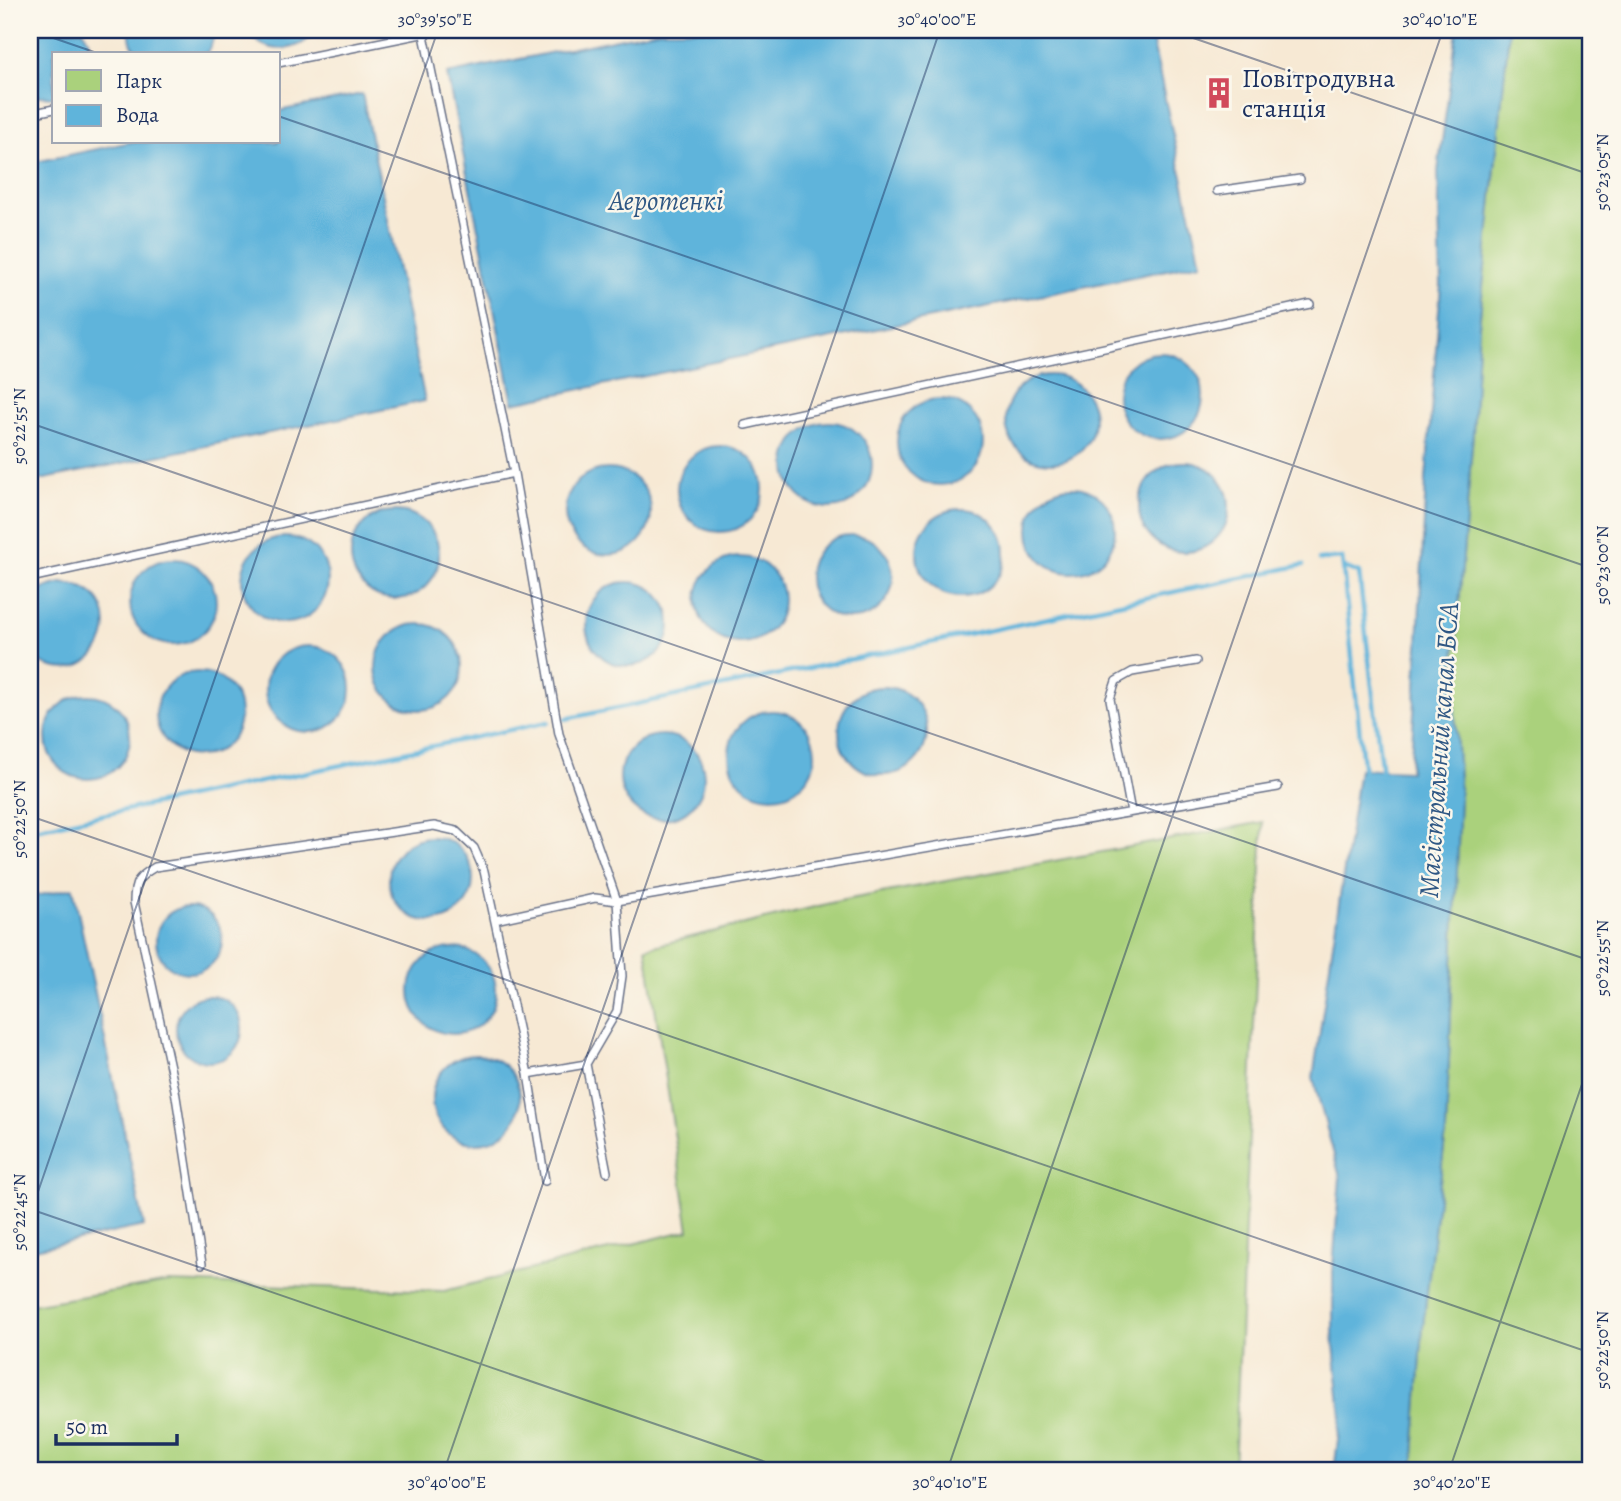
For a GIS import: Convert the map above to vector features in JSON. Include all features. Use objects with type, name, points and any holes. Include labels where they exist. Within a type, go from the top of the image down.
[{"type":"lane","points":[[280,63],[440,30]]},
{"type":"lane","points":[[424,32],[514,473],[559,734],[617,901],[622,976],[617,1011],[586,1064],[607,1172]]},
{"type":"lane","points":[[30,114],[52,109]]},
{"type":"lane","points":[[1216,191],[1300,178]]},
{"type":"lane","points":[[745,425],[1310,304]]},
{"type":"lane","points":[[30,578],[514,473]]},
{"type":"lane","points":[[1131,812],[1110,699],[1116,681],[1132,672],[1196,661]]},
{"type":"lane","points":[[495,920],[595,898],[617,901],[1279,786]]},
{"type":"lane","points":[[202,1264],[175,1090],[134,902],[134,888],[141,875],[155,867],[434,826],[456,831],[474,848],[484,871],[528,1074],[545,1181]]},
{"type":"lane","points":[[528,1074],[586,1064]]},
{"type":"green space","points":[[1509,30],[1591,30],[1591,1471],[1413,1471],[1423,1326],[1446,1131],[1460,798],[1453,679],[1479,326]]},
{"type":"green space","points":[[1263,822],[1234,1471],[30,1471],[30,1305],[169,1282],[444,1291],[689,1230],[646,948],[839,901]]},
{"type":"water","points":[[30,30],[83,30],[91,52],[52,52],[52,97],[30,93]]},
{"type":"water","points":[[129,30],[214,30],[207,52],[136,52]]},
{"type":"water","points":[[246,30],[317,30],[301,44],[282,49],[262,44]]},
{"type":"water","name":"Аеротенкі","points":[[661,30],[1150,30],[1201,263],[513,403],[447,74]]},
{"type":"water","name":"Магістральний канал БСА","points":[[1457,30],[1509,30],[1479,326],[1453,679],[1460,798],[1446,1131],[1423,1326],[1413,1471],[1334,1471],[1341,1416],[1333,1334],[1333,1267],[1340,1177],[1313,1078],[1359,769],[1410,771],[1426,479],[1441,284],[1438,171]]},
{"type":"water","points":[[362,94],[425,401],[30,482],[30,163],[121,144],[280,144],[280,111]]},
{"type":"water","points":[[1160,353],[1184,360],[1196,372],[1203,396],[1196,420],[1184,432],[1160,439],[1136,432],[1124,420],[1117,396],[1124,372],[1136,360]]},
{"type":"water","points":[[1050,375],[1067,379],[1081,388],[1090,402],[1094,419],[1090,436],[1081,450],[1067,459],[1050,463],[1033,459],[1019,450],[1010,436],[1006,419],[1010,402],[1019,388],[1033,379]]},
{"type":"water","points":[[940,399],[964,406],[976,418],[983,442],[976,466],[964,478],[940,485],[916,478],[904,466],[897,442],[904,418],[916,406]]},
{"type":"water","points":[[829,422],[845,426],[859,435],[868,449],[872,465],[868,481],[859,495],[845,504],[829,508],[813,504],[799,495],[790,481],[786,465],[790,449],[799,435],[813,426]]},
{"type":"water","points":[[720,446],[737,449],[751,458],[760,472],[763,489],[760,506],[751,520],[737,529],[720,532],[703,529],[689,520],[680,506],[677,489],[680,472],[689,458],[703,449]]},
{"type":"water","points":[[1184,462],[1201,465],[1216,475],[1226,490],[1229,507],[1226,524],[1216,539],[1201,549],[1184,552],[1167,549],[1152,539],[1142,524],[1139,507],[1142,490],[1152,475],[1167,465]]},
{"type":"water","points":[[608,469],[624,473],[638,482],[647,496],[651,512],[647,528],[638,542],[624,551],[608,555],[592,551],[578,542],[569,528],[565,512],[569,496],[578,482],[592,473]]},
{"type":"water","points":[[1064,487],[1080,487],[1103,499],[1112,513],[1115,530],[1112,547],[1103,561],[1080,573],[1064,573],[1048,566],[1036,554],[1029,538],[1029,522],[1036,506],[1048,494]]},
{"type":"water","points":[[961,509],[978,513],[992,522],[1001,536],[1005,553],[1001,570],[992,584],[978,593],[961,597],[944,593],[930,584],[921,570],[917,553],[921,536],[930,522],[944,513]]},
{"type":"water","points":[[395,511],[412,515],[426,524],[435,538],[439,555],[435,572],[426,586],[412,595],[395,599],[378,595],[364,586],[355,572],[351,555],[355,538],[364,524],[378,515]]},
{"type":"water","points":[[851,535],[867,538],[881,547],[890,561],[893,577],[890,593],[881,607],[867,616],[851,619],[835,616],[821,607],[812,593],[809,577],[812,561],[821,547],[835,538]]},
{"type":"water","points":[[285,537],[302,540],[316,549],[325,563],[328,580],[325,597],[316,611],[302,620],[285,623],[268,620],[254,611],[245,597],[242,580],[245,563],[254,549],[268,540]]},
{"type":"water","points":[[740,557],[764,564],[776,576],[783,600],[776,624],[764,636],[740,643],[716,636],[704,624],[697,600],[704,576],[716,564]]},
{"type":"water","points":[[173,559],[197,566],[209,578],[216,602],[209,626],[197,638],[173,645],[149,638],[137,626],[130,602],[137,578],[149,566]]},
{"type":"water","points":[[628,582],[644,585],[658,594],[667,608],[670,624],[667,640],[658,654],[644,663],[628,666],[612,663],[598,654],[589,640],[586,624],[589,608],[598,594],[612,585]]},
{"type":"water","points":[[61,583],[78,586],[93,595],[102,607],[106,622],[104,638],[97,652],[85,662],[70,668],[45,665],[30,653],[30,600],[40,591]]},
{"type":"water","points":[[419,624],[435,628],[449,637],[458,651],[462,667],[458,683],[449,697],[435,706],[419,710],[403,706],[389,697],[380,683],[376,667],[380,651],[389,637],[403,628]]},
{"type":"water","points":[[308,646],[325,649],[339,658],[348,672],[351,689],[348,706],[339,720],[325,729],[308,732],[291,729],[277,720],[268,706],[265,689],[268,672],[277,658],[291,649]]},
{"type":"water","points":[[198,672],[214,675],[228,684],[237,698],[240,714],[237,730],[228,744],[214,753],[198,756],[182,753],[168,744],[159,730],[156,714],[159,698],[168,684],[182,675]]},
{"type":"water","points":[[883,687],[908,694],[920,706],[927,731],[920,756],[908,768],[883,775],[858,768],[846,756],[839,731],[846,706],[858,694]]},
{"type":"water","points":[[88,695],[104,698],[118,707],[127,721],[130,737],[127,753],[118,767],[104,776],[88,779],[72,776],[58,767],[49,753],[46,737],[49,721],[58,707],[72,698]]},
{"type":"water","points":[[772,711],[796,718],[808,730],[815,754],[808,778],[796,790],[772,797],[748,790],[736,778],[729,754],[736,730],[748,718]]},
{"type":"water","points":[[654,735],[670,735],[686,742],[697,753],[704,769],[701,793],[692,807],[670,819],[654,819],[638,812],[627,801],[620,785],[620,769],[627,753],[638,742]]},
{"type":"water","points":[[431,837],[447,840],[461,849],[470,863],[473,879],[470,895],[461,909],[447,918],[431,921],[415,918],[401,909],[392,895],[389,879],[392,863],[401,849],[415,840]]},
{"type":"water","points":[[73,888],[144,1226],[30,1250],[30,897]]},
{"type":"water","points":[[189,907],[212,917],[222,940],[212,963],[189,973],[166,963],[156,940],[166,917]]},
{"type":"water","points":[[445,948],[461,948],[484,960],[493,974],[496,991],[493,1008],[484,1022],[461,1034],[445,1034],[429,1027],[417,1015],[410,999],[410,983],[417,967],[429,955]]},
{"type":"water","points":[[202,996],[216,996],[228,1001],[237,1010],[242,1029],[240,1042],[233,1053],[216,1062],[202,1062],[190,1057],[181,1048],[176,1036],[176,1022],[181,1010],[190,1001]]},
{"type":"water","points":[[476,1055],[493,1059],[507,1068],[516,1082],[520,1099],[516,1116],[507,1130],[493,1139],[476,1143],[459,1139],[445,1130],[436,1116],[432,1099],[436,1082],[445,1068],[459,1059]]},
{"type":"waterway","points":[[1319,560],[1342,558],[1364,775]]},
{"type":"waterway","points":[[565,719],[1303,565]]},
{"type":"waterway","points":[[1343,567],[1359,573],[1382,774]]},
{"type":"waterway","points":[[30,830],[548,722]]},
{"type":"place","name":"Повітродувна станція","points":[[1219,93]]}]
